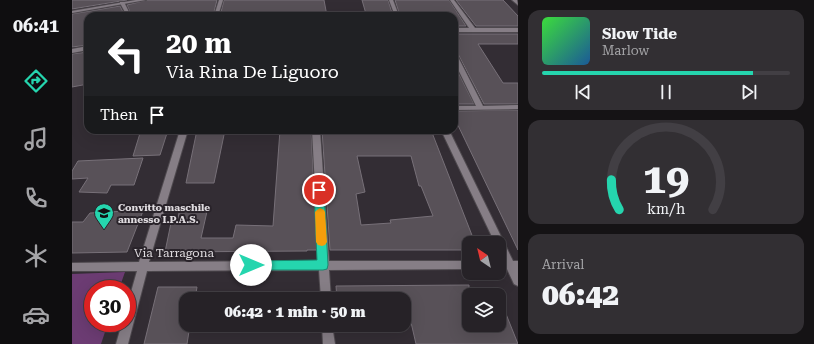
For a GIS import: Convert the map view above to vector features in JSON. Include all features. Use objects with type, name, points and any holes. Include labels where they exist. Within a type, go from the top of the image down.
[{"type":"street","points":[[72,12],[144,0]]},
{"type":"street","points":[[217,12],[221,0]]},
{"type":"street","points":[[391,0],[396,12]]},
{"type":"street","points":[[452,0],[473,30]]},
{"type":"street","points":[[514,0],[518,4]]},
{"type":"street","points":[[122,3],[127,12]]},
{"type":"street","points":[[458,30],[518,30]]},
{"type":"street","points":[[72,51],[84,49]]},
{"type":"street","points":[[458,63],[480,107]]},
{"type":"street","points":[[458,108],[518,107]]},
{"type":"street","points":[[122,344],[143,266],[183,134]]},
{"type":"street","points":[[316,134],[325,292]]},
{"type":"street","points":[[447,134],[514,265],[518,281]]},
{"type":"street","name":"Via Tarragona","points":[[72,266],[462,265]]},
{"type":"street","points":[[328,332],[329,344]]},
{"type":"shaded area","points":[[125,272],[122,280],[84,280],[84,332],[105,332],[101,344],[72,344],[72,274]]},
{"type":"building","points":[[72,0],[127,0],[72,9]]},
{"type":"building","points":[[147,0],[217,0],[214,12],[130,12],[127,5]]},
{"type":"building","points":[[224,0],[324,0],[326,12],[221,12]]},
{"type":"building","points":[[362,0],[388,0],[392,12],[365,12]]},
{"type":"building","points":[[395,0],[449,0],[457,12],[399,12]]},
{"type":"building","points":[[456,0],[503,0],[518,16],[518,26],[476,26]]},
{"type":"building","points":[[120,6],[123,12],[84,12]]},
{"type":"building","points":[[84,12],[84,46],[72,47],[72,14]]},
{"type":"building","points":[[458,14],[466,26],[458,26]]},
{"type":"building","points":[[458,34],[518,34],[518,44],[478,44],[503,83],[518,83],[518,104],[484,104],[458,54]]},
{"type":"building","points":[[84,52],[84,85],[72,87],[72,54]]},
{"type":"building","points":[[458,72],[474,104],[458,104]]},
{"type":"building","points":[[518,110],[518,250],[458,125],[458,111]]},
{"type":"building","points":[[140,134],[167,134],[160,155],[133,156]]},
{"type":"building","points":[[196,134],[224,134],[214,183],[186,183]]},
{"type":"building","points":[[280,134],[311,134],[317,250],[165,252],[172,218],[178,218],[180,208],[208,207],[201,238],[233,238],[236,225],[273,226]]},
{"type":"building","points":[[322,134],[433,134],[472,236],[462,236],[462,250],[330,250]],"holes":[[[357,156],[411,156],[419,186],[421,186],[433,216],[390,220],[391,223],[361,225],[356,194],[365,192]]]},
{"type":"building","points":[[143,158],[134,185],[111,185],[107,193],[79,192],[88,178],[72,179],[72,171],[78,161]]},
{"type":"building","points":[[143,211],[127,252],[72,253],[72,222],[83,222],[90,213]]},
{"type":"building","points":[[469,285],[469,288],[462,288],[462,332],[506,332],[506,314],[518,344],[416,344],[411,322],[411,292],[336,292],[336,286]]},
{"type":"building","points":[[158,287],[197,287],[196,292],[179,292],[179,332],[189,332],[187,344],[144,344]]},
{"type":"slow traffic","points":[[320,212],[322,242]]},
{"type":"place","name":"Convitto maschile annesso I.P.A.S.","points":[[104,230]]},
{"type":"route","points":[[251,265],[323,265],[319,190]]}]
